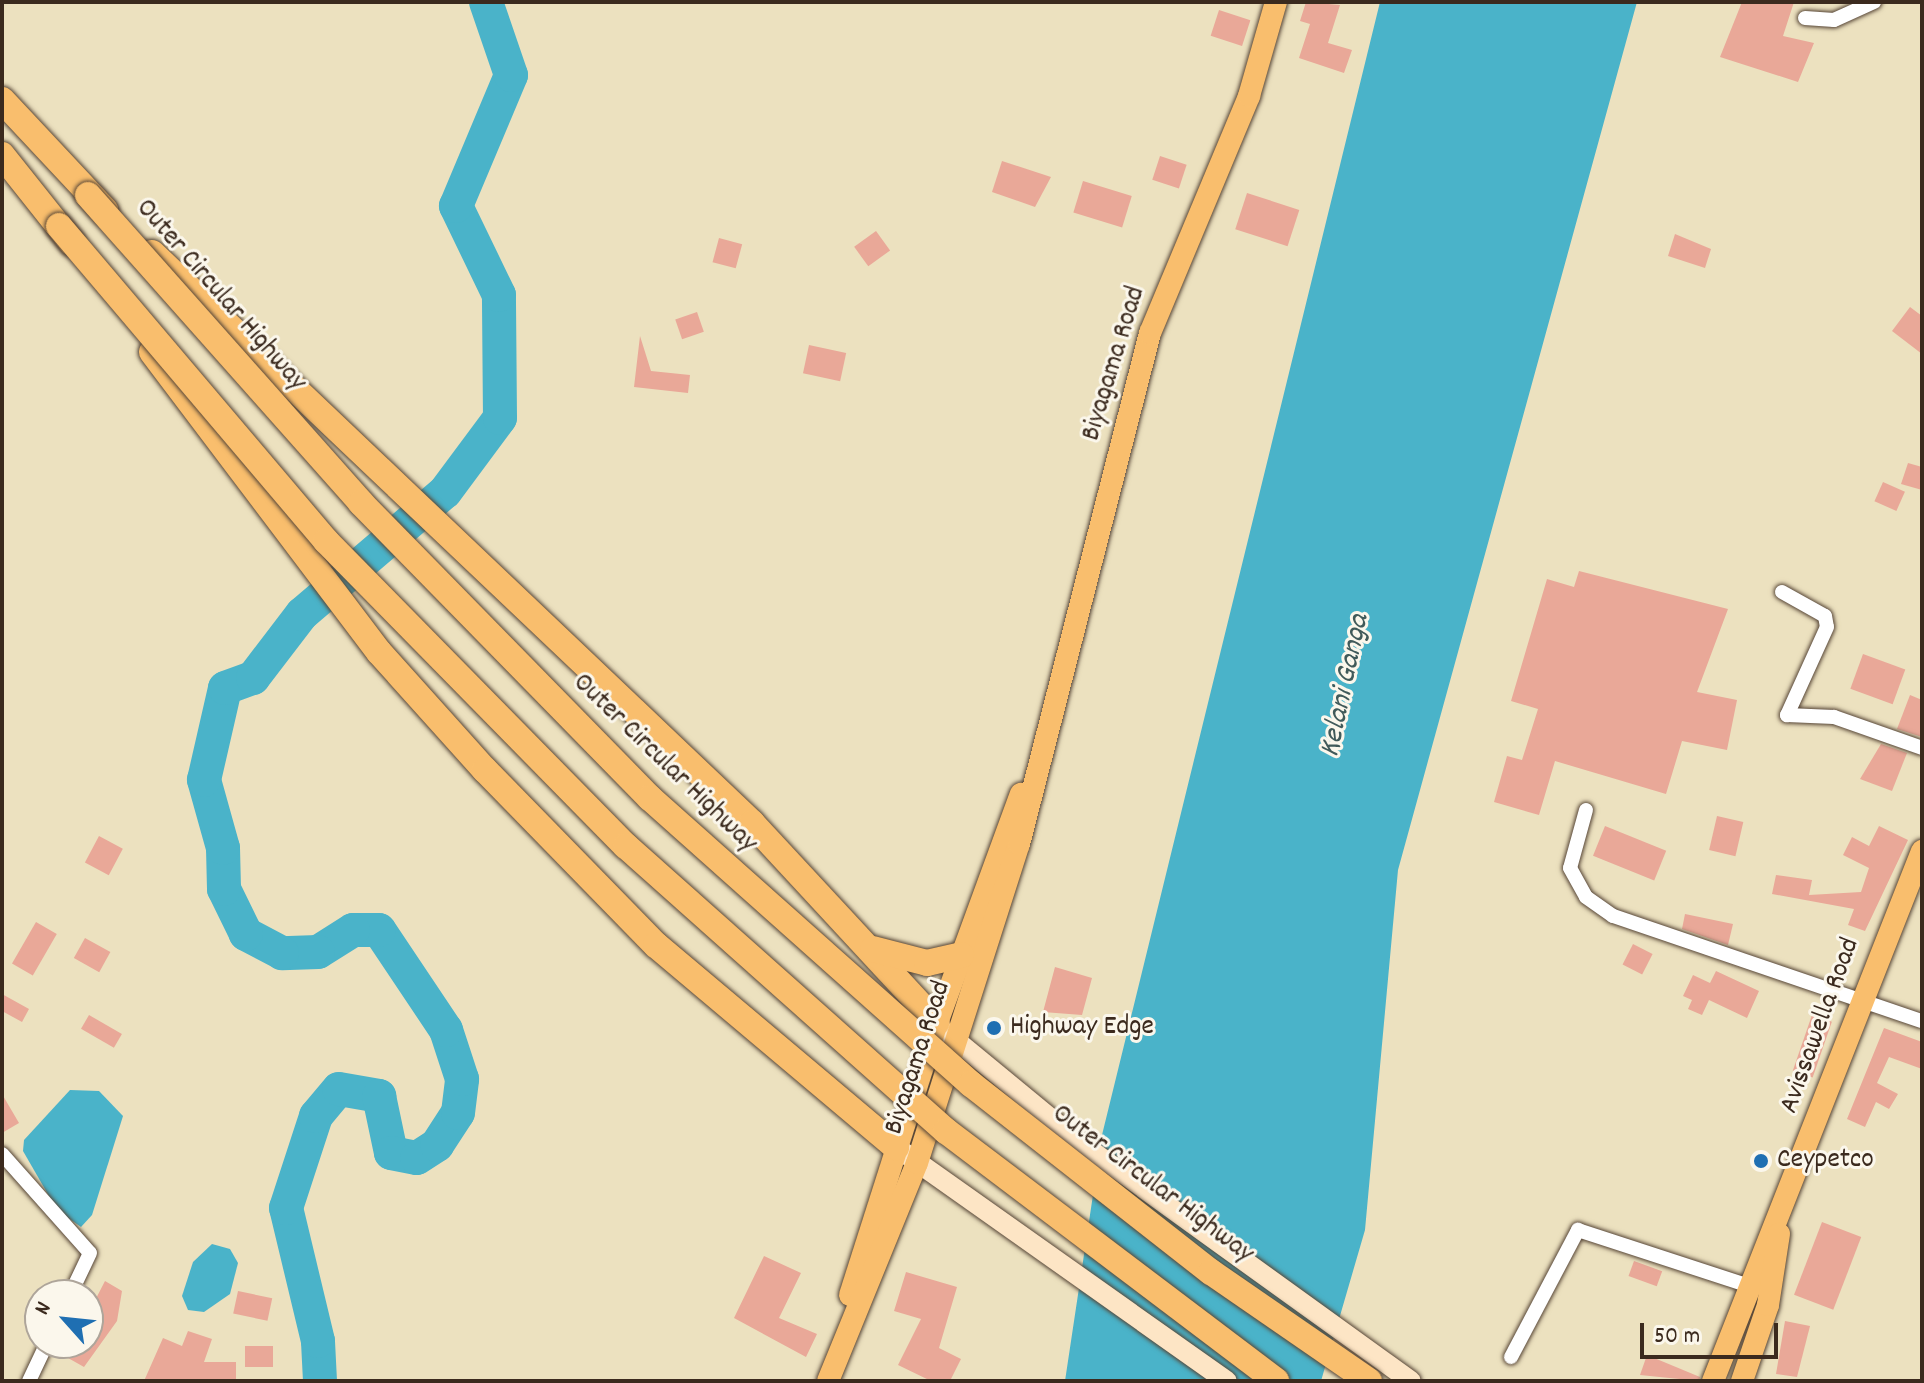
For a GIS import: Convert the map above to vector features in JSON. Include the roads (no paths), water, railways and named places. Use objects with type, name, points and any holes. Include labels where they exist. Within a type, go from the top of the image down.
[{"type":"highway","name":"Outer Circular Highway","points":[[2,100],[371,514],[650,798],[1008,1115],[1211,1272],[1369,1381]]},
{"type":"highway","points":[[2,155],[326,541],[626,846],[946,1131],[1276,1381]]},
{"type":"highway","points":[[88,195],[752,823],[873,949],[946,1032]]},
{"type":"highway","points":[[59,226],[379,652],[562,852],[771,1047],[896,1147]]},
{"type":"highway","points":[[873,949],[927,963],[961,955]]},
{"type":"main road","name":"Biyagama Road","points":[[829,1377],[896,1147],[946,1032],[1019,844],[1150,333],[1249,96],[1276,2]]},
{"type":"main road","name":"Biyagama Road","points":[[829,1377],[917,1163],[961,955],[1040,753]]},
{"type":"main road","name":"Avissawella Road","points":[[1713,1381],[1746,1285],[1780,1225],[1861,995],[1922,851]]},
{"type":"main road","name":"Avissawella Road","points":[[1742,1381],[1768,1305],[1780,1225]]},
{"type":"street","points":[[1805,18],[1834,20],[1874,2]]},
{"type":"street","points":[[1782,592],[1825,616],[1827,627],[1787,715],[1834,717],[1922,748]]},
{"type":"street","points":[[1586,810],[1570,868],[1586,897],[1613,916],[1861,995],[1922,1021]]},
{"type":"street","points":[[946,1032],[1078,1141],[1411,1381]]},
{"type":"street","points":[[896,1147],[1227,1381]]},
{"type":"street","points":[[2,1154],[90,1253],[78,1279]]},
{"type":"street","points":[[1511,1357],[1578,1230],[1746,1285]]},
{"type":"street","points":[[29,1381],[39,1359]]},
{"type":"water","name":"Kelani Ganga","points":[[1380,2],[1637,2],[1398,870],[1365,1230],[1321,1381],[1065,1381],[1102,1135]]},
{"type":"water","points":[[70,1090],[99,1091],[123,1116],[92,1215],[81,1227],[57,1210],[23,1151],[24,1140]]},
{"type":"water","points":[[212,1244],[230,1249],[238,1263],[230,1294],[204,1312],[188,1310],[182,1296],[193,1262]]},
{"type":"waterway","points":[[320,1381],[318,1341],[286,1208],[316,1116],[339,1089],[379,1096],[391,1153],[417,1158],[437,1145],[458,1113],[462,1079],[446,1030],[379,930],[353,930],[318,952],[282,953],[246,934],[224,889],[223,848],[204,780],[225,688],[253,678],[302,614],[445,492],[500,418],[499,295],[456,206],[511,75],[486,2]]},
{"type":"place","name":"Highway Edge","points":[[994,1028]]},
{"type":"place","name":"Ceypetco","points":[[1761,1161]]}]
